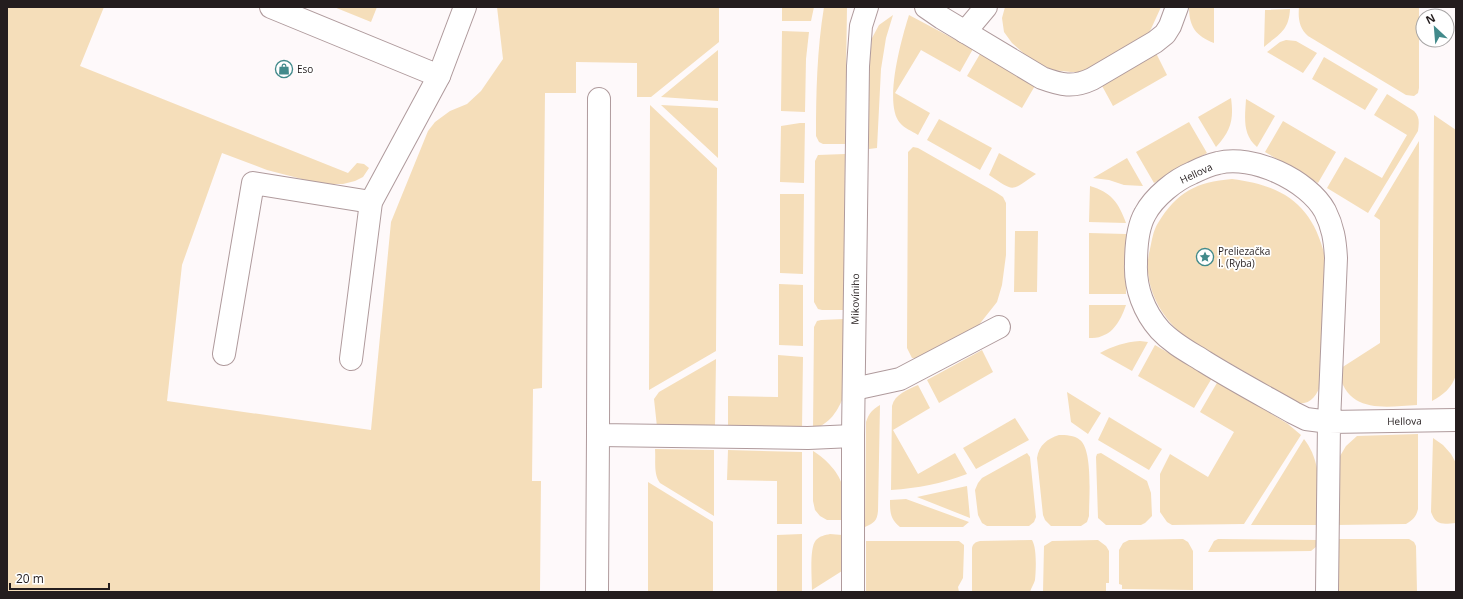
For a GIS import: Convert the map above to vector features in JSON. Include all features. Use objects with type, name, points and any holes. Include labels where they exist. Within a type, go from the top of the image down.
[{"type":"street","points":[[271,7],[439,76]]},
{"type":"street","points":[[352,359],[371,202],[439,76],[465,7]]},
{"type":"street","points":[[926,7],[1042,78],[1056,83],[1072,85],[1083,83],[1155,42],[1165,34],[1170,26],[1177,7]]},
{"type":"street","points":[[965,32],[986,7]]},
{"type":"street","name":"Mikovíniho","points":[[853,592],[853,436],[858,74],[863,13]]},
{"type":"street","points":[[597,592],[599,99]]},
{"type":"street","name":"Hellova","points":[[1329,422],[1336,258],[1335,237],[1324,210],[1314,197],[1295,182],[1272,169],[1252,164],[1234,161],[1218,163],[1184,177],[1170,186],[1145,213],[1139,228],[1135,253],[1135,272],[1138,290],[1150,317],[1160,330],[1173,342],[1219,371],[1306,419],[1329,422],[1456,420]]},
{"type":"street","points":[[224,354],[253,183],[371,202]]},
{"type":"street","points":[[854,389],[900,379],[999,328]]},
{"type":"street","points":[[1327,592],[1329,422]]},
{"type":"street","points":[[598,436],[808,438],[853,436]]},
{"type":"shaded area","points":[[7,7],[104,7],[80,66],[348,173],[357,163],[364,164],[369,168],[363,177],[355,181],[343,184],[321,184],[267,170],[222,153],[182,265],[167,401],[371,430],[391,222],[428,131],[435,122],[450,111],[467,104],[481,91],[503,59],[497,7],[719,7],[719,42],[651,97],[637,97],[637,63],[576,62],[576,93],[545,93],[542,388],[533,389],[532,481],[541,481],[540,592],[7,592]]},
{"type":"shaded area","points":[[334,7],[377,7],[371,22]]},
{"type":"shaded area","points":[[782,7],[814,7],[811,21],[782,21]]},
{"type":"shaded area","points":[[824,7],[847,7],[845,144],[823,144],[819,142],[816,136],[817,71]]},
{"type":"shaded area","points":[[1005,7],[1161,7],[1151,29],[1146,36],[1083,72],[1071,72],[1053,70],[1031,60],[1012,43],[1004,32],[1002,18]]},
{"type":"shaded area","points":[[1189,7],[1214,7],[1214,43],[1202,37],[1195,30],[1190,20]]},
{"type":"shaded area","points":[[1299,7],[1419,7],[1415,8],[1415,48],[1419,48],[1418,93],[1414,96],[1406,95],[1308,36],[1300,23]]},
{"type":"shaded area","points":[[1290,9],[1288,22],[1285,27],[1279,35],[1264,47],[1265,10]]},
{"type":"shaded area","points":[[893,15],[886,38],[881,69],[877,148],[869,149],[869,66],[872,38],[879,25]]},
{"type":"shaded area","points":[[909,15],[973,49],[960,72],[921,50],[895,93],[930,113],[918,135],[900,123],[895,114],[893,101],[896,70],[902,38]]},
{"type":"shaded area","points":[[782,31],[809,32],[806,59],[805,112],[781,111]]},
{"type":"shaded area","points":[[1286,40],[1296,41],[1317,53],[1303,73],[1267,52],[1280,42]]},
{"type":"shaded area","points":[[718,50],[718,101],[661,97]]},
{"type":"shaded area","points":[[1156,53],[1167,75],[1113,106],[1101,84]]},
{"type":"shaded area","points":[[980,54],[1036,84],[1022,108],[967,76]]},
{"type":"shaded area","points":[[1324,57],[1378,89],[1365,110],[1312,79]]},
{"type":"shaded area","points":[[1387,94],[1414,111],[1419,120],[1419,125],[1418,131],[1368,213],[1327,188],[1345,157],[1382,178],[1407,135],[1374,115]]},
{"type":"shaded area","points":[[1231,98],[1232,119],[1225,136],[1216,147],[1198,117]]},
{"type":"shaded area","points":[[1246,99],[1275,116],[1257,147],[1252,142],[1247,131],[1245,119]]},
{"type":"shaded area","points":[[650,105],[717,168],[716,351],[649,390]]},
{"type":"shaded area","points":[[661,105],[718,108],[718,158]]},
{"type":"shaded area","points":[[1434,115],[1456,130],[1456,375],[1447,391],[1432,401]]},
{"type":"shaded area","points":[[939,119],[992,148],[980,170],[927,140]]},
{"type":"shaded area","points":[[1283,121],[1336,152],[1318,183],[1265,152]]},
{"type":"shaded area","points":[[1189,122],[1207,153],[1154,183],[1136,152]]},
{"type":"shaded area","points":[[805,123],[804,183],[780,182],[781,126]]},
{"type":"shaded area","points":[[1419,141],[1417,405],[1392,407],[1368,405],[1358,401],[1349,394],[1343,384],[1338,370],[1380,343],[1380,220],[1374,216]]},
{"type":"shaded area","points":[[913,147],[918,148],[997,193],[1003,197],[1006,203],[1006,255],[1002,285],[997,302],[978,326],[918,359],[912,358],[907,348],[908,152]]},
{"type":"shaded area","points":[[999,153],[1036,174],[1017,187],[1012,188],[1004,185],[989,175]]},
{"type":"shaded area","points":[[845,154],[844,310],[822,310],[818,309],[814,302],[815,161],[818,155]]},
{"type":"shaded area","points":[[1127,158],[1143,186],[1124,185],[1109,180],[1093,178]]},
{"type":"shaded area","points":[[1232,179],[1252,182],[1269,188],[1284,195],[1297,204],[1307,215],[1316,229],[1322,246],[1327,266],[1321,383],[1315,396],[1305,403],[1295,403],[1187,338],[1168,320],[1161,310],[1151,286],[1148,274],[1150,249],[1155,229],[1165,212],[1180,196],[1189,190],[1219,180]]},
{"type":"shaded area","points":[[1090,186],[1097,188],[1113,199],[1126,223],[1089,222]]},
{"type":"shaded area","points":[[780,194],[804,194],[803,274],[780,273]]},
{"type":"shaded area","points":[[1015,231],[1038,231],[1037,292],[1014,292]]},
{"type":"shaded area","points":[[1089,233],[1126,234],[1126,294],[1089,294]]},
{"type":"shaded area","points":[[779,284],[803,285],[803,346],[779,345]]},
{"type":"shaded area","points":[[1089,305],[1126,305],[1120,319],[1111,331],[1100,337],[1089,338]]},
{"type":"shaded area","points":[[844,319],[844,395],[833,416],[824,424],[813,429],[814,327],[817,321]]},
{"type":"shaded area","points":[[1129,342],[1148,342],[1132,371],[1100,353]]},
{"type":"shaded area","points":[[1155,345],[1212,378],[1194,408],[1138,376]]},
{"type":"shaded area","points":[[982,350],[993,372],[939,403],[927,380]]},
{"type":"shaded area","points":[[778,355],[803,357],[802,429],[728,428],[728,396],[778,397]]},
{"type":"shaded area","points":[[716,359],[715,427],[657,427],[654,399],[659,392]]},
{"type":"shaded area","points":[[1218,381],[1288,424],[1301,435],[1244,524],[1172,525],[1167,522],[1160,512],[1160,474],[1170,454],[1208,477],[1234,432],[1200,412]]},
{"type":"shaded area","points":[[918,385],[930,408],[893,430],[918,474],[955,453],[967,474],[929,485],[891,490],[892,406],[899,395]]},
{"type":"shaded area","points":[[1067,392],[1101,413],[1088,434],[1071,422]]},
{"type":"shaded area","points":[[880,405],[878,511],[877,517],[874,521],[865,527],[866,422],[871,412]]},
{"type":"shaded area","points":[[1109,417],[1162,449],[1149,470],[1098,440]]},
{"type":"shaded area","points":[[1015,418],[1029,440],[976,469],[963,448]]},
{"type":"shaded area","points":[[1418,434],[1418,509],[1414,518],[1406,524],[1337,525],[1337,466],[1340,456],[1346,446],[1357,436]]},
{"type":"shaded area","points":[[1059,435],[1078,438],[1084,445],[1087,454],[1090,487],[1089,516],[1087,522],[1081,526],[1051,526],[1045,520],[1043,515],[1037,458],[1038,453],[1044,443]]},
{"type":"shaded area","points":[[1433,438],[1443,445],[1451,454],[1456,463],[1456,523],[1440,523],[1435,520],[1431,512]]},
{"type":"shaded area","points":[[1304,439],[1314,458],[1319,480],[1319,525],[1251,525]]},
{"type":"shaded area","points":[[655,449],[714,450],[714,516],[660,483],[656,475]]},
{"type":"shaded area","points":[[728,450],[802,452],[802,524],[777,524],[777,481],[727,480]]},
{"type":"shaded area","points":[[813,451],[832,467],[839,477],[844,496],[843,520],[827,520],[820,516],[815,510],[813,501]]},
{"type":"shaded area","points":[[1027,453],[1030,457],[1036,517],[1034,522],[1029,526],[987,526],[982,523],[978,515],[975,490],[978,483],[982,478]]},
{"type":"shaded area","points":[[1101,453],[1147,481],[1151,493],[1152,516],[1145,523],[1141,525],[1106,525],[1098,518],[1096,457],[1097,454]]},
{"type":"shaded area","points":[[648,482],[713,522],[713,592],[648,592]]},
{"type":"shaded area","points":[[967,486],[970,518],[917,497]]},
{"type":"shaded area","points":[[906,499],[969,522],[963,527],[900,527],[891,515],[890,500]]},
{"type":"shaded area","points":[[802,534],[802,592],[777,592],[777,535]]},
{"type":"shaded area","points":[[824,535],[842,535],[842,571],[812,590],[812,550],[816,540]]},
{"type":"shaded area","points":[[1183,539],[1188,542],[1193,551],[1193,590],[1122,589],[1122,585],[1119,584],[1119,550],[1123,543],[1129,540]]},
{"type":"shaded area","points":[[1218,539],[1320,540],[1317,546],[1311,551],[1208,552],[1214,541]]},
{"type":"shaded area","points":[[1336,539],[1409,539],[1414,542],[1416,546],[1417,592],[1335,592]]},
{"type":"shaded area","points":[[1032,540],[1034,544],[1036,571],[1035,580],[1030,592],[972,592],[972,548],[974,543],[980,541]]},
{"type":"shaded area","points":[[1098,540],[1106,546],[1109,551],[1109,583],[1106,583],[1106,592],[1043,592],[1044,546],[1052,541]]},
{"type":"shaded area","points":[[866,541],[959,541],[964,545],[964,548],[963,578],[958,587],[959,592],[866,592]]},
{"type":"place","name":"Eso","points":[[284,69]]},
{"type":"place","name":"Preliezačka I. (Ryba)","points":[[1205,257]]}]
